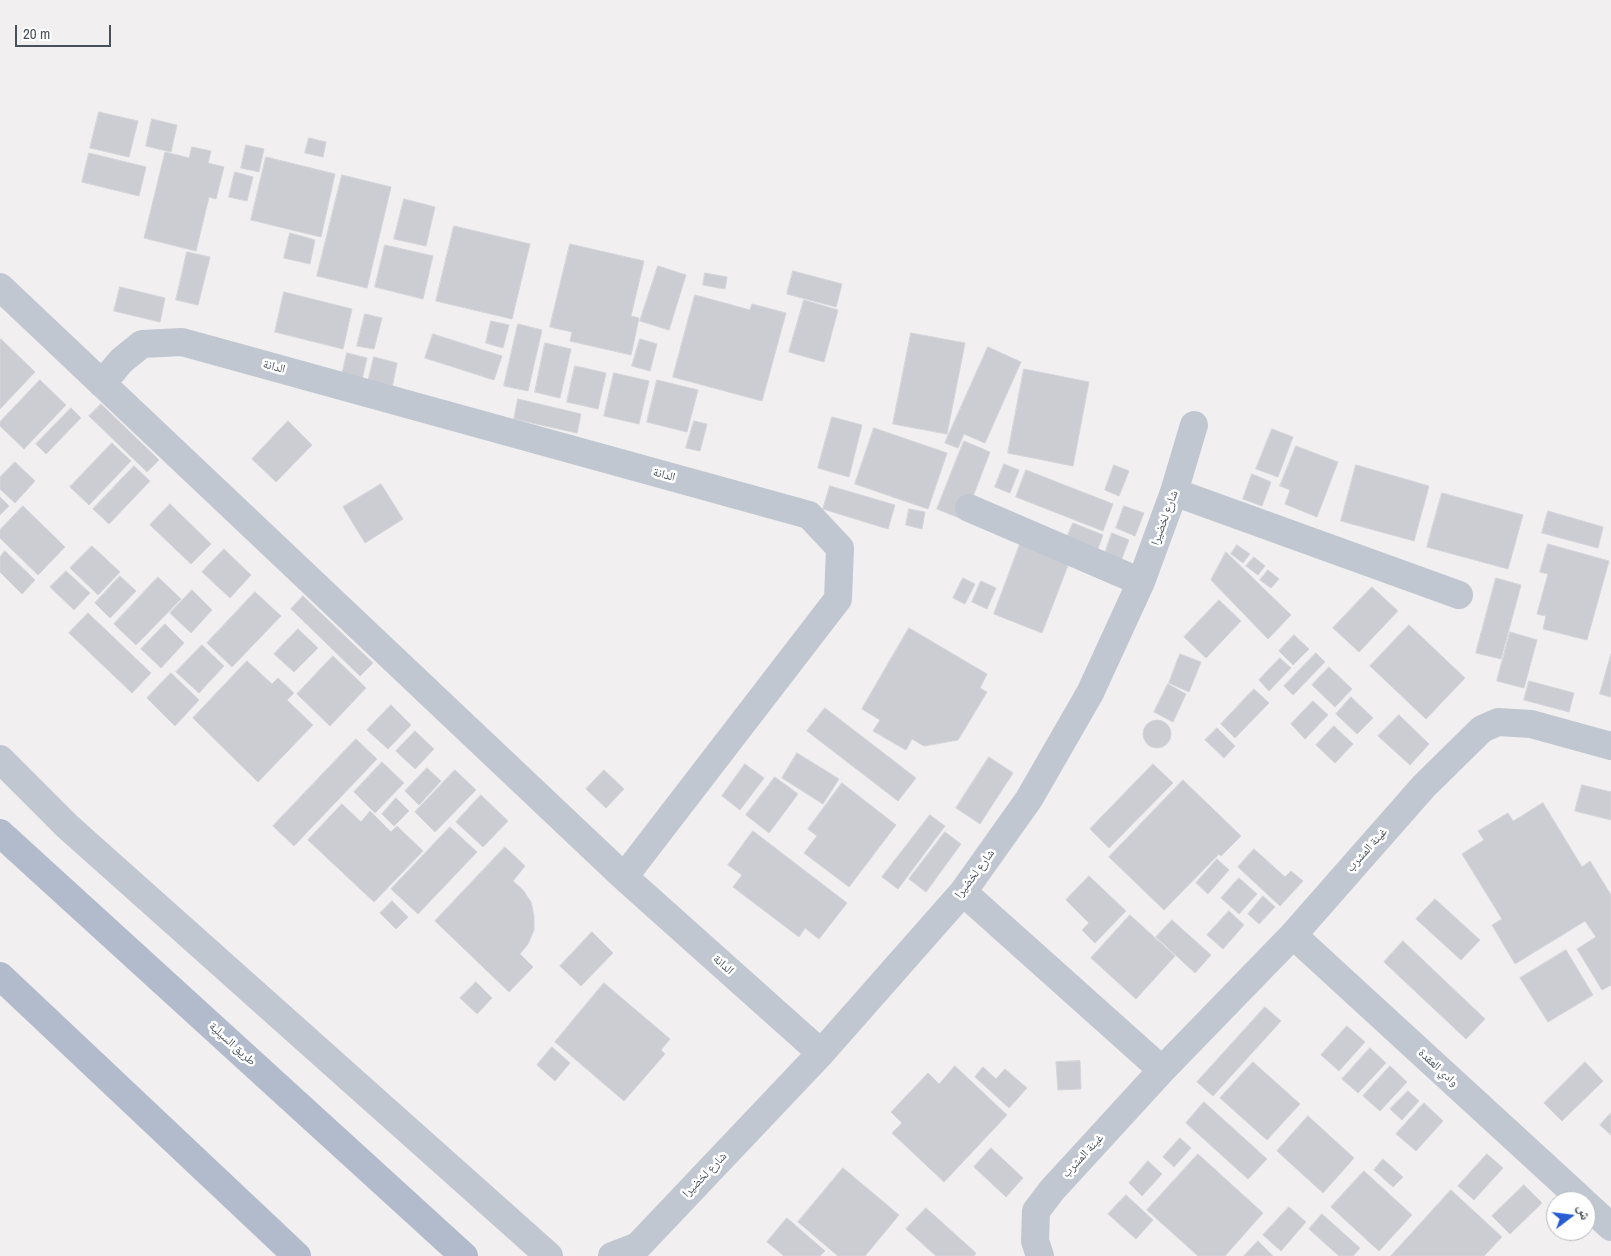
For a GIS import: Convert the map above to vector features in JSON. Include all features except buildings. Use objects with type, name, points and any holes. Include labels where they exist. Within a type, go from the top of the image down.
[{"type":"main road","name":"طريق السيلية","points":[[0,833],[464,1256]]},
{"type":"main road","points":[[0,976],[298,1256]]},
{"type":"street","name":"الدانة","points":[[0,287],[624,877],[822,1053]]},
{"type":"street","name":"الدانة","points":[[102,384],[121,361],[142,344],[182,342],[809,515],[840,548],[838,599],[624,877]]},
{"type":"street","name":"شارع لخضيرا","points":[[612,1256],[636,1251],[822,1053],[963,892],[1029,800],[1090,693],[1142,582],[1174,492],[1194,426]]},
{"type":"street","points":[[1174,492],[1459,595]]},
{"type":"street","points":[[969,508],[1142,582]]},
{"type":"street","name":"غينة المشرب","points":[[1040,1256],[1035,1242],[1036,1212],[1052,1190],[1162,1070],[1292,934],[1424,786],[1482,728],[1498,722],[1531,724],[1611,746]]},
{"type":"street","points":[[0,759],[67,826],[549,1256]]},
{"type":"street","points":[[963,892],[1162,1070]]},
{"type":"street","name":"وادي العقدة","points":[[1292,934],[1572,1191]]},
{"type":"street","points":[[1596,1213],[1611,1227]]}]
